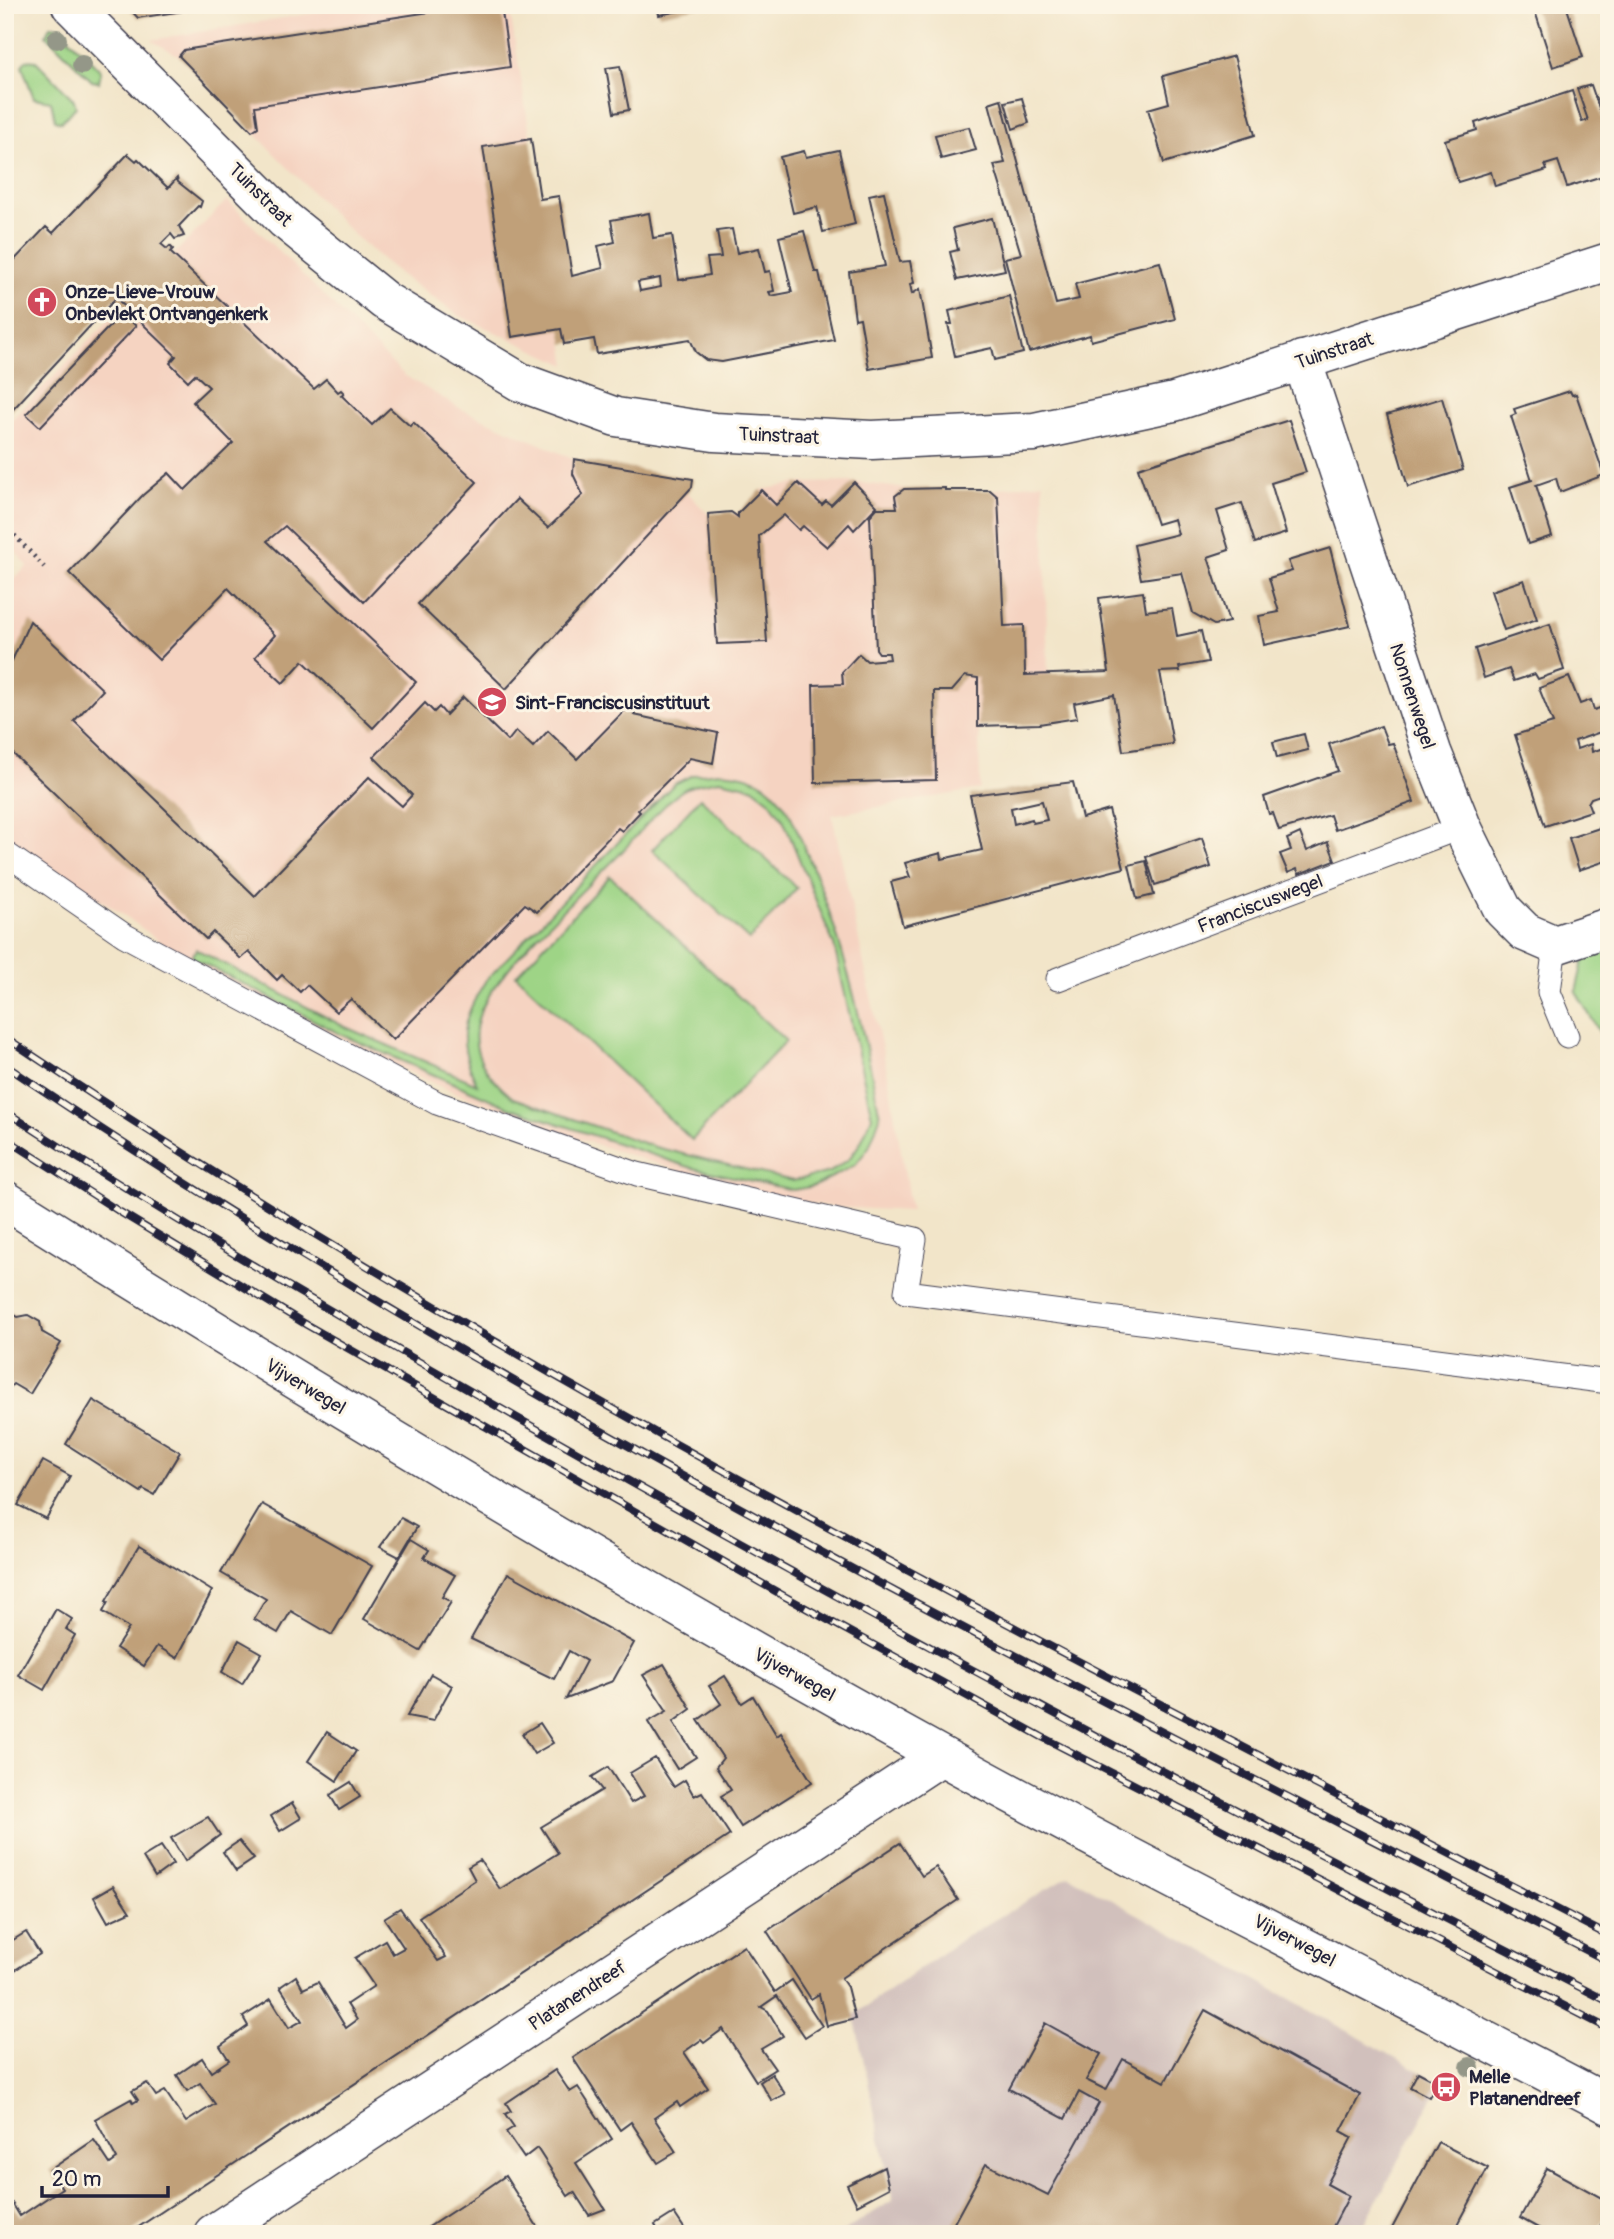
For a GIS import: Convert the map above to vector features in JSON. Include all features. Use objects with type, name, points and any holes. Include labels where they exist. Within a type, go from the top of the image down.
[{"type":"street","name":"Tuinstraat","points":[[71,5],[285,220],[385,301],[520,382],[616,417],[714,432],[872,440],[1034,432],[1174,402],[1609,262]]},
{"type":"street","name":"Nonnenwegel","points":[[1302,360],[1432,752],[1462,827],[1503,910],[1525,932],[1555,945]]},
{"type":"street","points":[[1555,945],[1609,927]]},
{"type":"street","name":"Vijverwegel","points":[[5,1200],[230,1341],[759,1654],[941,1756],[1609,2105]]},
{"type":"street","name":"Platanendreef","points":[[213,2234],[941,1756]]},
{"type":"lane","name":"Franciscuswegel","points":[[1058,979],[1462,827]]},
{"type":"lane","points":[[5,853],[124,934],[437,1103],[637,1174],[915,1240],[906,1292],[1609,1382]]},
{"type":"lane","points":[[1555,945],[1549,992],[1567,1036]]},
{"type":"path","points":[[5,526],[44,567]]},
{"type":"shaded area","points":[[362,5],[509,5],[567,365],[458,315],[398,273],[353,234],[179,56],[151,40]]},
{"type":"shaded area","name":"Sint-Franciscusinstituut","points":[[227,200],[404,375],[461,409],[574,459],[693,479],[688,493],[708,514],[738,513],[761,490],[798,483],[854,482],[907,489],[990,490],[1043,482],[1048,674],[978,678],[980,789],[832,815],[888,1076],[911,1211],[833,1207],[742,1191],[577,1138],[439,1086],[199,970],[124,915],[5,837],[5,587],[28,566],[5,540],[5,426]]},
{"type":"shaded area","points":[[1069,1876],[1441,2083],[1359,2234],[840,2234],[893,2200],[854,2015],[962,1939]]},
{"type":"green space","points":[[50,26],[58,27],[101,71],[99,82],[92,81],[46,35]]},
{"type":"green space","points":[[26,60],[36,61],[74,100],[76,107],[61,122],[55,120],[51,101],[34,98],[22,66]]},
{"type":"green space","points":[[719,772],[750,777],[764,784],[782,801],[795,824],[821,888],[842,952],[867,1050],[880,1117],[869,1147],[855,1165],[815,1186],[793,1190],[692,1168],[508,1107],[340,1034],[191,957],[196,949],[343,1026],[477,1084],[466,1055],[464,1031],[471,1007],[486,980],[674,784],[693,775]],"holes":[[[719,780],[752,787],[769,800],[783,819],[834,945],[872,1117],[861,1142],[849,1159],[830,1172],[793,1181],[655,1147],[513,1098],[488,1072],[478,1052],[476,1041],[479,1016],[501,978],[541,932],[671,800],[688,788]]]},
{"type":"green space","points":[[700,798],[797,888],[749,940],[652,850]]},
{"type":"green space","points":[[610,876],[786,1041],[692,1140],[516,975]]},
{"type":"green space","points":[[1609,947],[1609,1048],[1576,992],[1584,957]]},
{"type":"building","points":[[126,5],[195,5],[196,9],[138,18]]},
{"type":"building","points":[[475,5],[501,5],[510,67],[255,106],[258,127],[252,131],[179,56],[184,50]]},
{"type":"building","points":[[657,5],[704,5],[704,6],[659,15]]},
{"type":"building","points":[[1533,5],[1566,5],[1583,57],[1553,67]]},
{"type":"building","points":[[1234,56],[1255,135],[1164,163],[1148,109],[1169,103],[1163,76]]},
{"type":"building","points":[[620,66],[629,110],[614,113],[606,68]]},
{"type":"building","points":[[1591,85],[1609,137],[1609,174],[1567,187],[1558,161],[1545,165],[1547,170],[1495,186],[1491,172],[1458,182],[1445,140],[1477,130],[1475,123],[1572,91],[1582,122],[1588,120],[1577,89]]},
{"type":"building","points":[[1022,98],[1029,123],[1013,129],[1005,102]]},
{"type":"building","points":[[1001,99],[1056,304],[1079,299],[1075,284],[1160,262],[1175,319],[1091,341],[1090,335],[1029,352],[1005,258],[1021,254],[994,165],[1005,163],[989,103]]},
{"type":"building","points":[[969,127],[976,150],[941,159],[935,135]]},
{"type":"building","points":[[531,139],[540,199],[559,196],[572,276],[603,268],[598,246],[615,242],[611,220],[649,213],[653,238],[672,235],[679,280],[710,275],[707,258],[721,257],[717,231],[732,229],[737,253],[759,248],[765,272],[770,271],[774,291],[769,292],[771,296],[792,292],[779,237],[804,231],[815,272],[819,272],[834,340],[722,362],[706,360],[696,352],[690,339],[597,354],[594,339],[564,344],[561,329],[512,337],[483,147]],"holes":[[[660,278],[661,287],[640,291],[638,282]]]},
{"type":"building","points":[[839,150],[855,224],[823,232],[817,207],[793,213],[780,157],[804,151],[806,157]]},
{"type":"building","points":[[128,154],[136,161],[138,159],[168,188],[177,178],[178,182],[202,201],[200,207],[179,226],[184,236],[175,239],[171,234],[161,244],[167,249],[170,246],[173,249],[170,252],[314,389],[326,379],[338,392],[341,390],[344,393],[341,395],[372,425],[390,408],[410,426],[413,422],[477,482],[364,602],[285,526],[267,541],[416,682],[373,728],[303,661],[283,683],[255,657],[275,635],[228,588],[159,660],[69,573],[143,495],[169,473],[185,490],[233,443],[193,402],[209,387],[195,374],[188,381],[170,363],[176,356],[116,298],[5,418],[5,270],[46,227],[53,233]]},
{"type":"building","points":[[884,192],[900,262],[910,261],[914,283],[910,284],[912,294],[920,289],[932,358],[869,369],[860,318],[855,319],[849,272],[885,266],[869,195]]},
{"type":"building","points":[[992,218],[1005,270],[957,280],[950,252],[958,250],[953,228]]},
{"type":"building","points":[[1009,296],[1023,353],[995,360],[992,348],[955,356],[948,324],[952,324],[949,311]]},
{"type":"building","points":[[122,313],[136,326],[40,427],[26,414]]},
{"type":"building","points":[[1570,391],[1572,395],[1576,394],[1604,475],[1560,492],[1556,478],[1536,485],[1552,536],[1528,544],[1510,487],[1532,480],[1511,416],[1516,414],[1514,409]]},
{"type":"building","points":[[1442,398],[1463,470],[1408,487],[1387,415]]},
{"type":"building","points":[[1289,420],[1306,472],[1271,483],[1286,533],[1255,543],[1242,503],[1217,511],[1229,550],[1208,557],[1229,622],[1214,625],[1193,613],[1182,573],[1141,579],[1134,545],[1178,534],[1174,519],[1157,524],[1138,468]]},
{"type":"building","points":[[574,459],[693,479],[692,487],[506,689],[418,604],[517,499],[548,528],[583,495],[573,474]]},
{"type":"building","points":[[854,482],[877,506],[854,530],[849,524],[827,547],[803,526],[799,530],[784,515],[759,536],[767,642],[717,644],[708,514],[731,512],[738,517],[738,513],[761,490],[776,505],[798,483],[822,505],[826,501],[831,505]]},
{"type":"building","points":[[904,489],[990,490],[998,497],[1004,626],[1024,625],[1025,675],[1109,672],[1099,598],[1143,592],[1146,611],[1172,608],[1177,636],[1201,631],[1208,662],[1179,667],[1180,671],[1160,672],[1173,744],[1123,751],[1114,695],[1074,703],[1077,718],[1039,724],[978,726],[978,678],[965,676],[952,691],[934,691],[936,780],[815,783],[813,685],[843,684],[842,672],[859,654],[867,661],[890,659],[889,653],[879,653],[876,649],[870,516],[877,508],[897,508],[895,496]]},
{"type":"building","points":[[1330,548],[1350,626],[1264,645],[1259,616],[1279,612],[1269,578],[1292,571],[1288,561]]},
{"type":"building","points":[[1524,580],[1537,619],[1504,630],[1491,591]]},
{"type":"building","points":[[30,621],[103,690],[74,721],[255,896],[369,777],[402,806],[412,795],[374,757],[425,703],[434,712],[439,707],[446,715],[463,697],[508,741],[516,731],[533,747],[548,731],[577,759],[625,710],[635,712],[634,715],[718,733],[713,763],[690,758],[638,810],[640,812],[622,831],[618,828],[537,912],[525,904],[393,1040],[351,999],[336,1012],[307,985],[300,992],[282,975],[277,980],[249,952],[241,959],[213,932],[206,939],[5,746],[5,730],[12,723],[5,723],[5,676]]},
{"type":"building","points":[[1550,624],[1564,670],[1538,679],[1535,674],[1514,681],[1509,669],[1484,678],[1475,649]]},
{"type":"building","points":[[1569,677],[1580,704],[1591,700],[1594,710],[1609,705],[1609,729],[1575,741],[1577,749],[1591,744],[1592,752],[1609,746],[1609,792],[1591,798],[1588,803],[1591,811],[1545,826],[1515,735],[1553,723],[1539,688]]},
{"type":"building","points":[[1381,726],[1388,744],[1393,743],[1414,802],[1335,830],[1330,815],[1279,830],[1273,813],[1269,814],[1264,797],[1338,771],[1329,744]]},
{"type":"building","points":[[1304,734],[1308,750],[1277,758],[1273,742]]},
{"type":"building","points":[[1073,782],[1082,818],[1109,810],[1124,868],[903,926],[891,882],[910,877],[905,863],[941,853],[942,859],[982,850],[970,795]],"holes":[[[1042,801],[1047,820],[1033,823],[1032,819],[1014,824],[1011,808]]]},
{"type":"building","points":[[1609,825],[1609,860],[1579,870],[1569,838]]},
{"type":"building","points":[[1300,833],[1307,851],[1328,842],[1335,860],[1299,874],[1297,869],[1288,873],[1280,854],[1291,850],[1287,839]]},
{"type":"building","points":[[1202,838],[1211,867],[1155,885],[1146,857]]},
{"type":"building","points":[[1146,861],[1154,895],[1137,899],[1129,865]]},
{"type":"building","points":[[5,1309],[18,1317],[28,1315],[40,1322],[42,1332],[61,1343],[30,1394],[13,1384],[5,1394]]},
{"type":"building","points":[[93,1400],[180,1452],[154,1495],[143,1489],[141,1492],[66,1444]]},
{"type":"building","points":[[43,1461],[70,1476],[46,1519],[18,1505]]},
{"type":"building","points":[[262,1504],[372,1566],[332,1635],[291,1611],[278,1633],[254,1619],[266,1599],[221,1573]]},
{"type":"building","points":[[401,1518],[417,1527],[399,1557],[380,1547]]},
{"type":"building","points":[[411,1539],[429,1550],[424,1558],[455,1575],[442,1597],[451,1602],[420,1651],[364,1619]]},
{"type":"building","points":[[139,1546],[212,1591],[177,1658],[157,1646],[144,1666],[116,1648],[129,1628],[103,1612],[108,1602],[106,1601]]},
{"type":"building","points":[[508,1573],[634,1643],[613,1681],[566,1699],[586,1661],[569,1651],[554,1679],[471,1639]]},
{"type":"building","points":[[56,1609],[72,1619],[66,1629],[75,1635],[44,1690],[18,1675]]},
{"type":"building","points":[[239,1640],[262,1653],[242,1684],[222,1672]]},
{"type":"building","points":[[664,1664],[691,1709],[673,1722],[696,1757],[677,1769],[648,1722],[667,1711],[643,1675]]},
{"type":"building","points":[[431,1674],[452,1686],[433,1721],[407,1716]]},
{"type":"building","points":[[725,1676],[742,1703],[753,1696],[777,1736],[781,1733],[812,1782],[741,1827],[721,1796],[731,1790],[716,1767],[723,1758],[698,1720],[721,1704],[709,1686]]},
{"type":"building","points":[[540,1723],[553,1743],[534,1754],[522,1734]]},
{"type":"building","points":[[327,1732],[356,1751],[337,1781],[308,1761]]},
{"type":"building","points":[[655,1758],[674,1787],[685,1780],[694,1796],[702,1792],[730,1835],[128,2234],[5,2234],[5,2207],[12,2203],[20,2216],[62,2188],[50,2170],[94,2140],[110,2164],[117,2159],[95,2119],[131,2099],[133,2103],[138,2100],[132,2091],[147,2083],[156,2096],[165,2091],[186,2122],[215,2104],[200,2083],[187,2091],[177,2075],[202,2058],[211,2072],[229,2060],[220,2046],[248,2026],[243,2017],[271,1999],[289,2028],[302,2021],[280,1987],[296,1976],[303,1989],[318,1982],[346,2028],[357,2020],[347,2004],[374,1986],[355,1958],[385,1940],[393,1954],[404,1948],[384,1918],[400,1908],[438,1961],[446,1957],[419,1917],[475,1880],[468,1867],[480,1860],[500,1889],[558,1853],[541,1827],[602,1790],[592,1777],[608,1767],[631,1803],[644,1796],[630,1773]]},
{"type":"building","points":[[351,1782],[360,1797],[339,1810],[330,1795]]},
{"type":"building","points":[[292,1803],[301,1818],[280,1831],[271,1816]]},
{"type":"building","points":[[208,1817],[220,1835],[185,1861],[171,1838]]},
{"type":"building","points":[[239,1841],[254,1859],[236,1871],[223,1852]]},
{"type":"building","points":[[900,1843],[922,1876],[936,1867],[958,1900],[841,1978],[847,1987],[855,2019],[827,2026],[819,1994],[811,1999],[767,1931]]},
{"type":"building","points":[[161,1846],[173,1864],[155,1877],[143,1857]]},
{"type":"building","points":[[113,1886],[130,1912],[108,1922],[94,1897]]},
{"type":"building","points":[[26,1932],[40,1954],[15,1970],[5,1956],[5,1945]]},
{"type":"building","points":[[744,1946],[775,1992],[792,1980],[822,2026],[805,2037],[777,1996],[761,2007],[768,2011],[783,2036],[761,2049],[775,2069],[756,2081],[723,2029],[704,2043],[701,2040],[684,2052],[708,2088],[680,2107],[677,2102],[654,2118],[676,2152],[658,2163],[631,2122],[620,2130],[573,2058]]},
{"type":"building","points":[[1205,2010],[1360,2095],[1341,2131],[1352,2137],[1327,2184],[1349,2196],[1329,2234],[948,2234],[986,2164],[1048,2195],[1099,2103],[1079,2092],[1065,2119],[1009,2089],[1045,2023],[1101,2054],[1086,2080],[1106,2090],[1123,2059],[1165,2082]]},
{"type":"building","points":[[555,2070],[570,2092],[578,2087],[612,2139],[576,2163],[605,2209],[589,2215],[574,2192],[568,2196],[537,2148],[524,2158],[506,2132],[514,2127],[505,2114],[511,2111],[506,2103]]},
{"type":"building","points":[[1418,2072],[1437,2082],[1429,2097],[1410,2087]]},
{"type":"building","points":[[772,2074],[785,2094],[772,2101],[760,2082]]},
{"type":"building","points":[[1438,2142],[1488,2168],[1453,2234],[1423,2231],[1422,2234],[1389,2234]]},
{"type":"building","points":[[884,2167],[889,2188],[857,2205],[847,2185]]},
{"type":"building","points":[[1547,2168],[1609,2202],[1609,2210],[1596,2234],[1549,2234],[1520,2218]]},
{"type":"building","points":[[505,2176],[542,2234],[418,2234],[479,2194]]},
{"type":"building","points":[[674,2213],[688,2234],[660,2234],[655,2225]]},
{"type":"railway","points":[[5,1037],[198,1162],[394,1282],[593,1397],[996,1618],[1609,1936]]},
{"type":"railway","points":[[5,1065],[198,1191],[394,1311],[593,1426],[997,1645],[1609,1962]]},
{"type":"railway","points":[[5,1111],[267,1274],[801,1577],[1338,1863],[1609,2002]]},
{"type":"railway","points":[[5,1138],[120,1212],[307,1325],[784,1596],[1042,1737],[1609,2029]]},
{"type":"place","name":"Onze-Lieve-Vrouw Onbevlekt Ontvangenkerk","points":[[42,302]]},
{"type":"place","name":"Sint-Franciscusinstituut","points":[[492,702]]},
{"type":"place","name":"Melle Platanendreef","points":[[1446,2087]]}]
